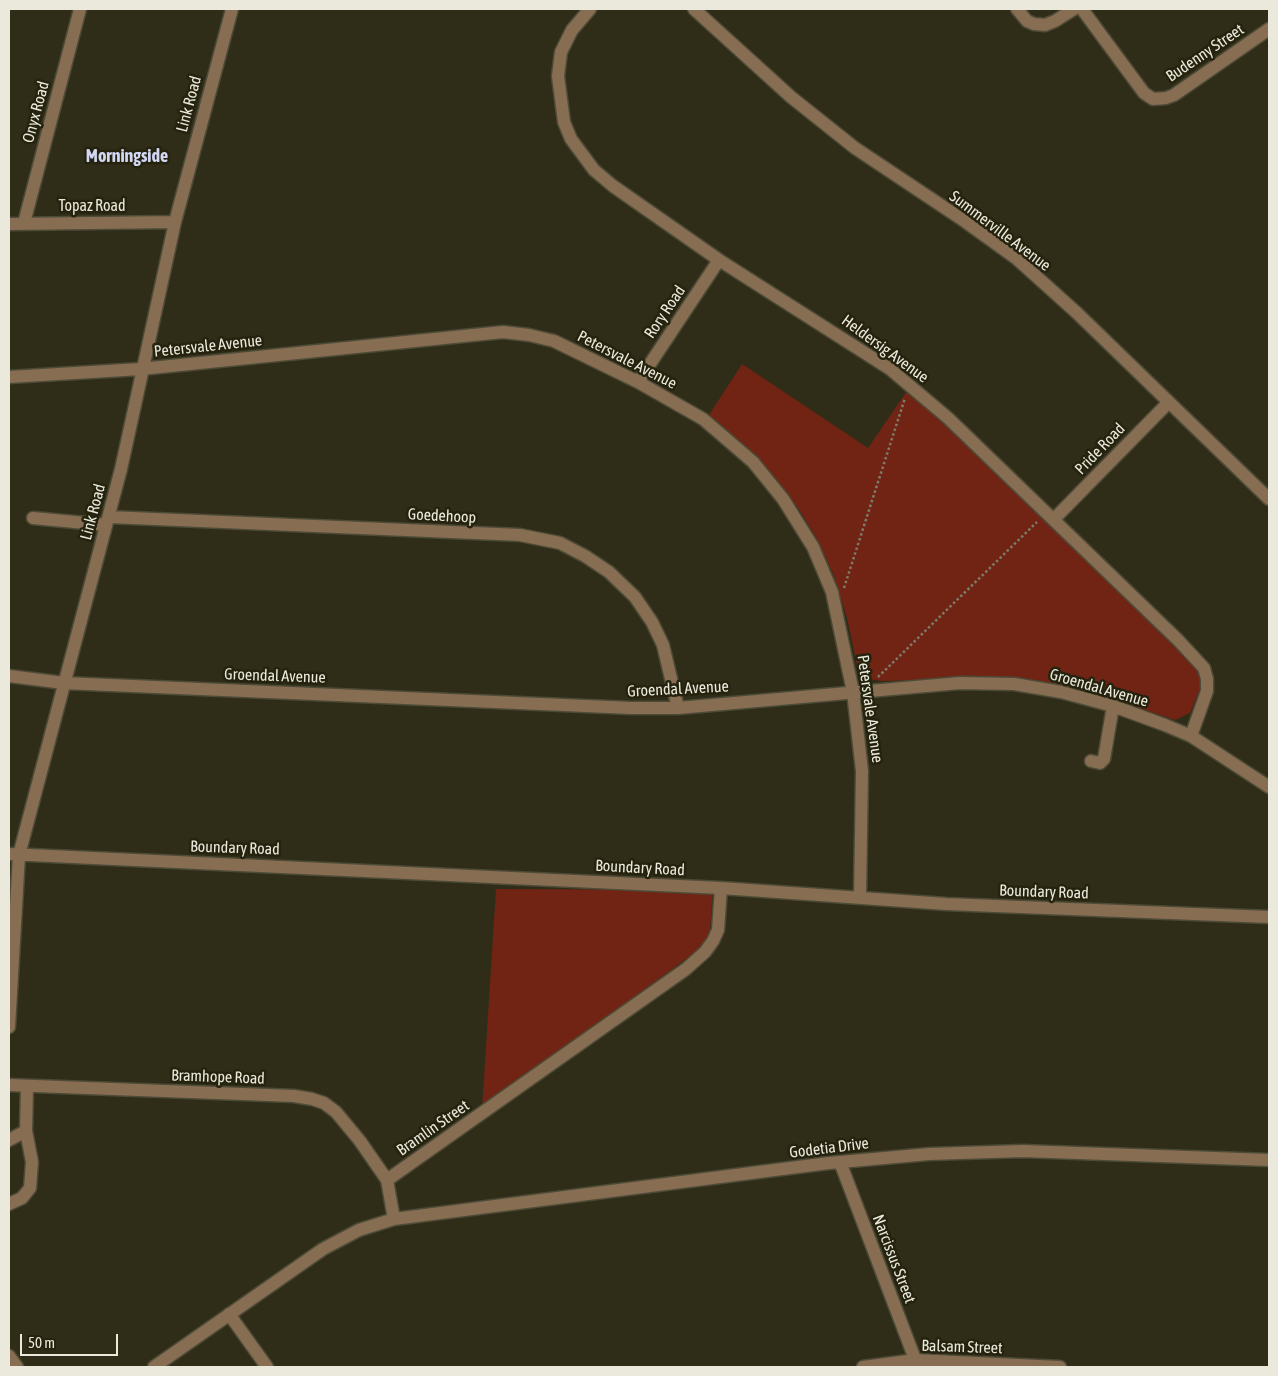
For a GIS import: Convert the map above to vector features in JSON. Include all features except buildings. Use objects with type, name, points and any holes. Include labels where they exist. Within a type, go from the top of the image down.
[{"type":"street","name":"Onyx Road","points":[[24,223],[80,9]]},
{"type":"street","name":"Link Road","points":[[9,1027],[14,854],[64,683],[107,521],[134,412],[141,369],[175,222],[232,9]]},
{"type":"street","name":"Heldersig Avenue","points":[[590,9],[572,30],[561,52],[558,76],[564,122],[571,139],[594,170],[612,186],[719,260],[890,369],[948,418],[1178,640],[1204,668],[1208,679],[1207,691],[1191,736]]},
{"type":"street","name":"Summerville Avenue","points":[[694,9],[791,98],[854,148],[960,218],[1017,259],[1077,313],[1269,499]]},
{"type":"street","points":[[1017,9],[1027,21],[1045,25],[1074,9]]},
{"type":"street","name":"Budenny Street","points":[[1082,9],[1144,93],[1153,99],[1160,100],[1174,95],[1269,28]]},
{"type":"street","name":"Topaz Road","points":[[9,224],[175,222]]},
{"type":"street","name":"Rory Road","points":[[638,382],[719,260]]},
{"type":"street","name":"Petersvale Avenue","points":[[9,377],[141,369],[503,332],[529,334],[554,341],[638,382],[703,419],[753,462],[783,499],[813,547],[832,592],[858,691],[862,770],[860,897]]},
{"type":"street","name":"Pride Road","points":[[1051,516],[1169,402]]},
{"type":"street","name":"Goedehoop","points":[[33,518],[520,536],[560,543],[585,556],[609,572],[635,597],[652,622],[663,645],[678,708]]},
{"type":"street","name":"Groendal Avenue","points":[[9,676],[64,683],[464,700],[581,707],[678,708],[858,691],[990,683],[1061,692],[1113,706],[1191,736],[1269,787]]},
{"type":"street","points":[[1090,762],[1100,762],[1104,759],[1113,706]]},
{"type":"street","name":"Boundary Road","points":[[14,854],[721,888],[956,904],[1269,917]]},
{"type":"street","name":"Bramlin Street","points":[[387,1180],[686,969],[713,941],[718,930],[721,888]]},
{"type":"street","name":"Bramhope Road","points":[[9,1085],[294,1096],[312,1099],[324,1103],[336,1112],[355,1133],[387,1180]]},
{"type":"street","points":[[9,1204],[22,1198],[30,1188],[32,1162],[26,1131],[27,1086]]},
{"type":"street","points":[[9,1140],[26,1131]]},
{"type":"street","name":"Godetia Drive","points":[[394,1219],[840,1162],[929,1154],[1022,1151],[1269,1160]]},
{"type":"street","name":"Narcissus Street","points":[[840,1162],[916,1364]]},
{"type":"street","points":[[154,1367],[323,1249],[359,1230],[394,1219],[387,1180]]},
{"type":"street","points":[[229,1314],[267,1367]]},
{"type":"street","points":[[9,1356],[17,1367]]},
{"type":"street","name":"Balsam Street","points":[[863,1367],[916,1364],[1060,1367]]},
{"type":"path","points":[[837,611],[909,385]]},
{"type":"path","points":[[858,691],[1051,516]]},
{"type":"shaded area","points":[[742,364],[868,448],[907,391],[948,425],[1193,665],[1198,672],[1201,686],[1190,713],[1175,720],[1085,690],[1003,678],[881,681],[865,678],[858,669],[847,618],[834,576],[817,539],[798,508],[757,456],[709,415]]},
{"type":"shaded area","points":[[496,889],[713,890],[709,942],[482,1109]]},
{"type":"district","name":"Morningside","points":[[127,156]]}]
